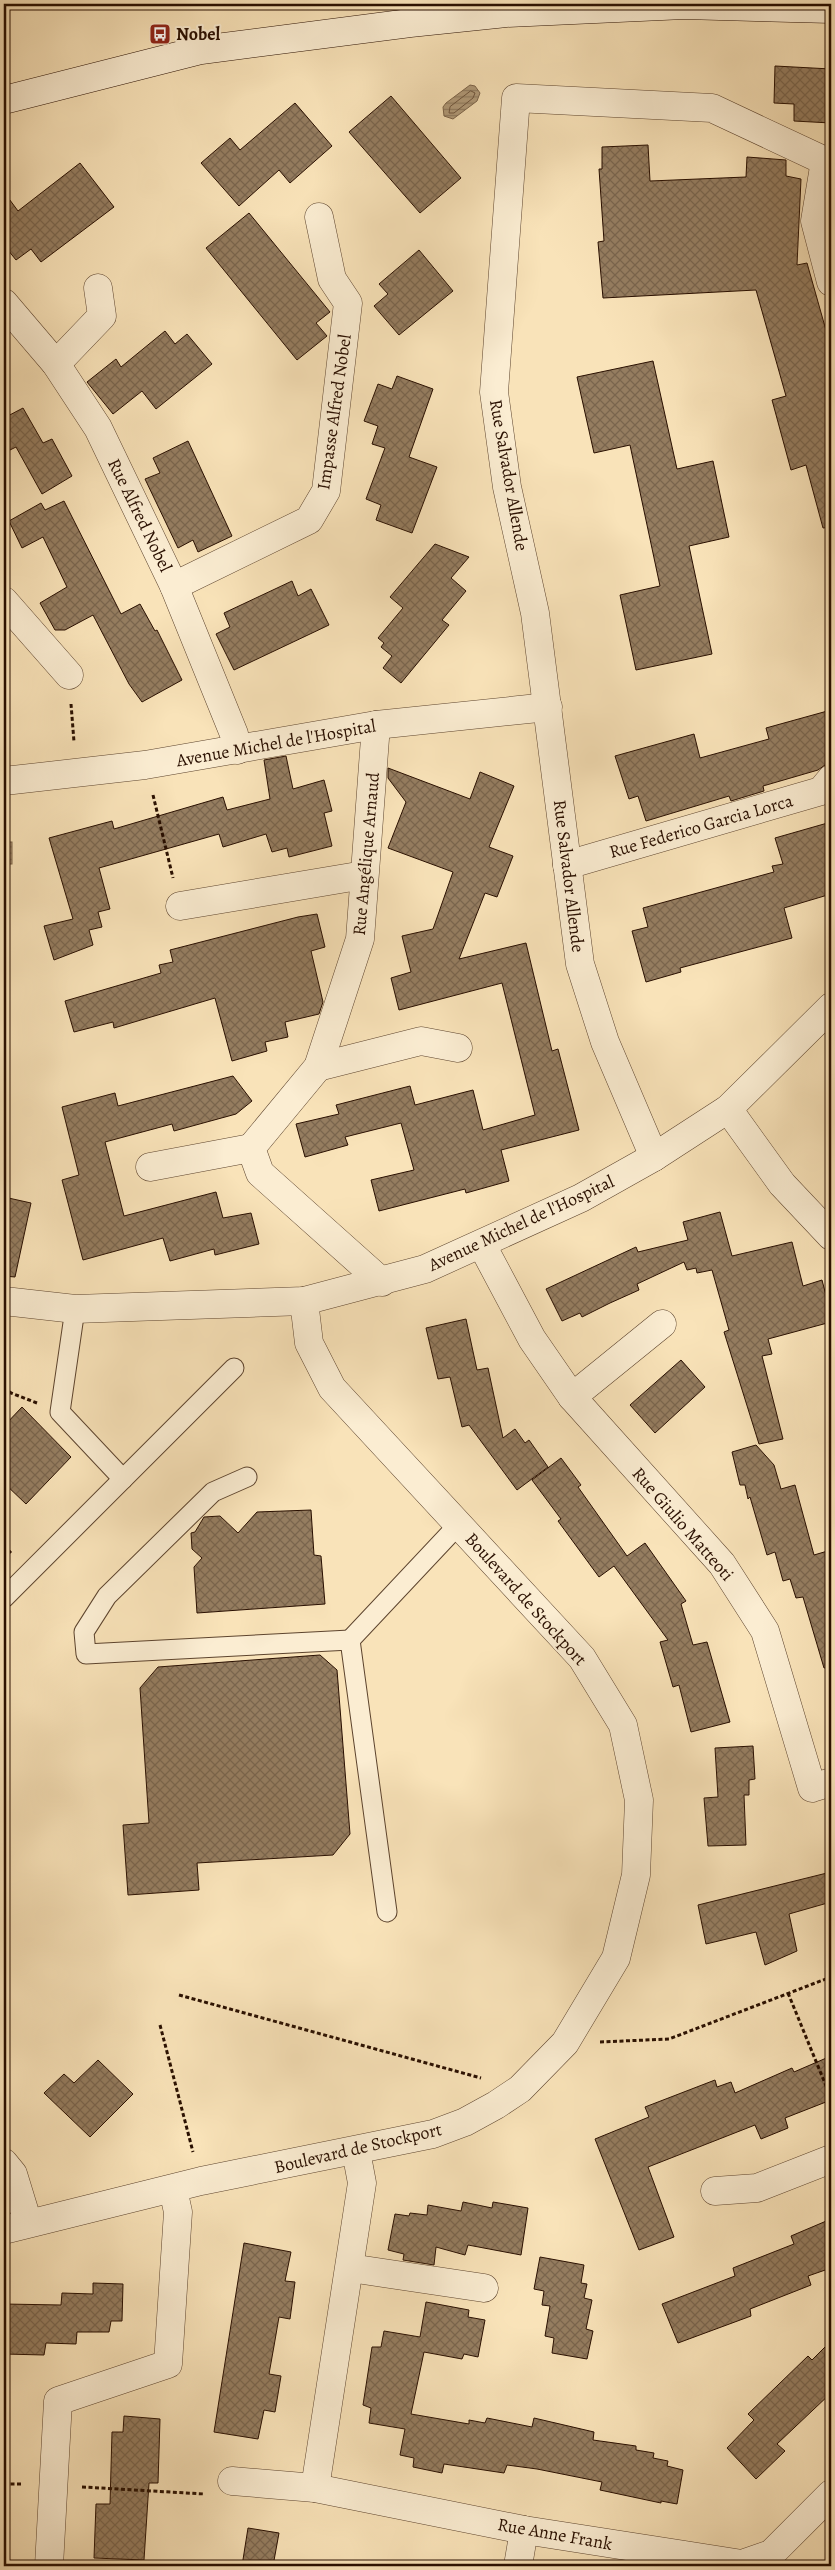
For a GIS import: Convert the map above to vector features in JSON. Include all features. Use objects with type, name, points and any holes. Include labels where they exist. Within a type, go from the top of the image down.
[{"type":"street","points":[[4,100],[201,50],[506,13],[604,6],[684,5],[831,9]]},
{"type":"street","name":"Rue Salvador Allende","points":[[654,1157],[605,1042],[580,964],[535,613],[507,487],[494,392],[516,98],[712,108],[828,160]]},
{"type":"street","points":[[828,160],[815,221],[831,282]]},
{"type":"street","name":"Impasse Alfred Nobel","points":[[174,586],[309,520],[326,491],[348,303],[332,279],[319,217]]},
{"type":"street","points":[[56,364],[102,316],[98,288]]},
{"type":"street","name":"Rue Alfred Nobel","points":[[4,303],[56,364],[98,428],[174,586],[234,734],[237,750]]},
{"type":"street","points":[[4,600],[69,675]]},
{"type":"street","name":"Avenue Michel de l'Hospital","points":[[4,781],[145,765],[237,750],[273,741],[376,725],[548,707]]},
{"type":"street","name":"Rue Angélique Arnaud","points":[[251,1148],[318,1067],[360,939],[376,725]]},
{"type":"street","name":"Rue Federico Garcia Lorca","points":[[567,865],[821,791],[831,779]]},
{"type":"street","points":[[180,906],[364,875]]},
{"type":"street","name":"Avenue Michel de l'Hospital","points":[[4,1301],[75,1309],[304,1301],[382,1282],[425,1269],[482,1245],[581,1198],[654,1157],[728,1109],[831,1007]]},
{"type":"street","points":[[318,1067],[421,1041],[458,1048]]},
{"type":"street","points":[[728,1109],[782,1184],[831,1236]]},
{"type":"street","points":[[150,1167],[251,1148],[260,1172],[382,1282]]},
{"type":"street","name":"Rue Giulio Matteoti","points":[[482,1245],[532,1339],[572,1397],[722,1564],[765,1631],[812,1788],[831,1782]]},
{"type":"street","name":"Boulevard de Stockport","points":[[16,2227],[201,2181],[433,2134],[465,2122],[520,2089],[565,2043],[616,1958],[636,1875],[639,1800],[623,1725],[582,1658],[332,1388],[309,1343],[304,1301]]},
{"type":"street","points":[[572,1397],[662,1324]]},
{"type":"street","points":[[315,2488],[362,2183],[356,2151]]},
{"type":"street","points":[[715,2191],[757,2188],[831,2159]]},
{"type":"street","points":[[4,2163],[13,2174],[16,2227]]},
{"type":"street","points":[[49,2566],[58,2401],[168,2364],[178,2212],[173,2189]]},
{"type":"street","points":[[350,2268],[484,2288]]},
{"type":"street","name":"Rue Anne Frank","points":[[232,2481],[315,2488],[524,2530],[742,2564],[770,2554],[831,2494]]},
{"type":"street","points":[[518,2566],[524,2530]]},
{"type":"lane","points":[[75,1309],[60,1412],[123,1479]]},
{"type":"lane","points":[[4,1598],[234,1368]]},
{"type":"lane","points":[[247,1477],[213,1492],[107,1596],[84,1632],[86,1654],[350,1640],[459,1524]]},
{"type":"lane","points":[[350,1640],[387,1912]]},
{"type":"path","points":[[69,675],[77,773]]},
{"type":"path","points":[[145,765],[180,906]]},
{"type":"path","points":[[4,1388],[11,1393],[60,1412]]},
{"type":"path","points":[[565,2043],[668,2039],[831,1977]]},
{"type":"path","points":[[788,1993],[831,2098]]},
{"type":"path","points":[[179,1995],[520,2089]]},
{"type":"path","points":[[160,2025],[201,2181]]},
{"type":"path","points":[[4,2484],[52,2485],[202,2496],[232,2481]]},
{"type":"water","points":[[470,85],[475,86],[480,93],[477,101],[453,119],[444,116],[443,107],[446,103]]},
{"type":"water","points":[[4,842],[12,842],[12,864],[4,864]]},
{"type":"building","points":[[775,66],[831,69],[831,123],[794,121],[794,104],[774,103]]},
{"type":"building","points":[[391,96],[461,178],[420,213],[349,132]]},
{"type":"building","points":[[295,103],[332,146],[290,183],[279,170],[239,206],[201,163],[230,138],[240,150]]},
{"type":"building","points":[[648,145],[650,181],[746,177],[747,157],[786,160],[786,176],[801,179],[797,265],[807,263],[831,348],[831,527],[823,528],[806,465],[791,470],[772,400],[786,396],[756,290],[603,298],[598,242],[604,241],[599,169],[602,169],[602,147]]},
{"type":"building","points":[[80,163],[114,207],[41,262],[31,249],[16,260],[4,245],[4,192],[18,211]]},
{"type":"building","points":[[249,213],[330,312],[316,323],[327,336],[297,360],[206,248]]},
{"type":"building","points":[[419,250],[453,291],[399,335],[374,306],[388,294],[379,284]]},
{"type":"building","points":[[165,331],[175,344],[187,334],[212,364],[156,409],[142,391],[113,414],[87,382],[116,359],[121,367]]},
{"type":"building","points":[[653,361],[677,469],[713,461],[729,537],[689,546],[712,654],[636,670],[620,595],[660,586],[630,445],[594,453],[577,377]]},
{"type":"building","points":[[397,376],[433,389],[409,457],[437,467],[412,533],[376,520],[381,505],[366,499],[385,448],[372,444],[378,426],[364,421],[378,384],[392,389]]},
{"type":"building","points":[[23,408],[43,443],[52,439],[72,476],[42,494],[16,447],[4,453],[4,418]]},
{"type":"building","points":[[188,441],[232,536],[198,552],[193,540],[178,548],[145,479],[160,473],[153,458]]},
{"type":"building","points":[[64,501],[121,614],[140,604],[155,631],[157,630],[182,680],[142,702],[129,684],[93,615],[65,630],[55,630],[40,603],[67,587],[43,537],[22,548],[9,521],[41,503],[45,510]]},
{"type":"building","points":[[435,544],[469,557],[451,578],[466,591],[442,620],[449,625],[401,683],[383,668],[392,656],[381,647],[384,643],[378,638],[403,608],[390,597]]},
{"type":"building","points":[[292,581],[298,596],[311,589],[329,625],[234,670],[216,634],[230,627],[224,613]]},
{"type":"building","points":[[831,710],[831,764],[825,765],[818,770],[763,786],[764,791],[731,801],[729,796],[646,821],[638,796],[629,799],[615,756],[694,734],[700,758],[769,739],[766,728]]},
{"type":"building","points":[[286,756],[293,789],[324,780],[332,811],[324,813],[332,846],[289,857],[287,848],[272,852],[266,834],[223,847],[219,834],[99,868],[110,909],[98,912],[102,927],[89,930],[93,945],[54,960],[44,926],[73,919],[49,838],[112,821],[114,829],[223,797],[227,810],[270,799],[264,760]]},
{"type":"building","points":[[388,768],[470,799],[480,772],[514,786],[489,847],[513,856],[497,897],[485,893],[459,959],[526,943],[552,1051],[558,1049],[579,1130],[501,1150],[509,1181],[466,1193],[465,1189],[379,1211],[371,1180],[414,1170],[401,1123],[345,1137],[348,1145],[305,1157],[296,1124],[339,1114],[336,1105],[410,1086],[415,1105],[473,1090],[483,1130],[535,1115],[502,983],[399,1010],[391,978],[411,972],[402,936],[433,929],[453,872],[388,848],[406,802],[388,778]]},
{"type":"building","points":[[831,822],[831,894],[784,908],[792,938],[680,968],[681,972],[646,982],[632,931],[648,927],[643,908],[774,872],[772,866],[783,864],[775,838]]},
{"type":"building","points":[[317,914],[325,947],[311,951],[323,1002],[319,1014],[285,1022],[288,1037],[265,1042],[267,1051],[232,1061],[215,998],[114,1028],[113,1022],[74,1032],[65,1001],[161,973],[159,965],[173,962],[170,950],[298,917]]},
{"type":"building","points":[[233,1076],[252,1101],[236,1114],[174,1131],[172,1124],[105,1142],[124,1216],[216,1192],[223,1218],[251,1213],[259,1244],[215,1255],[214,1249],[170,1261],[163,1238],[83,1260],[62,1180],[79,1175],[62,1107],[115,1093],[118,1106]]},
{"type":"building","points":[[4,1197],[31,1203],[15,1277],[4,1276]]},
{"type":"building","points":[[720,1212],[732,1256],[792,1242],[803,1286],[822,1280],[831,1322],[768,1339],[772,1354],[762,1356],[783,1439],[759,1444],[724,1332],[729,1330],[712,1270],[697,1273],[696,1268],[687,1270],[684,1262],[637,1284],[639,1290],[582,1317],[580,1313],[562,1321],[546,1289],[636,1247],[638,1252],[688,1240],[683,1222]]},
{"type":"building","points":[[466,1319],[477,1370],[488,1368],[503,1438],[515,1429],[525,1443],[529,1440],[548,1467],[517,1490],[469,1425],[462,1427],[450,1377],[438,1379],[426,1328]]},
{"type":"building","points":[[681,1360],[705,1387],[655,1433],[630,1405]]},
{"type":"building","points":[[22,1407],[71,1457],[26,1504],[4,1483],[4,1426]]},
{"type":"building","points":[[756,1445],[774,1465],[781,1489],[795,1485],[814,1555],[831,1550],[831,1667],[824,1668],[803,1597],[796,1598],[790,1579],[783,1581],[775,1552],[767,1555],[750,1497],[748,1499],[745,1485],[740,1485],[732,1452]]},
{"type":"building","points":[[561,1458],[581,1485],[578,1487],[627,1556],[645,1543],[686,1601],[681,1604],[693,1645],[707,1642],[730,1722],[691,1732],[679,1685],[673,1687],[660,1642],[668,1640],[614,1566],[599,1577],[558,1521],[561,1519],[532,1480]]},
{"type":"building","points":[[311,1510],[314,1555],[321,1556],[325,1604],[197,1613],[194,1567],[202,1558],[192,1549],[191,1533],[195,1532],[204,1517],[220,1516],[238,1533],[257,1512]]},
{"type":"building","points":[[320,1655],[337,1670],[350,1834],[333,1855],[197,1863],[199,1890],[128,1895],[123,1825],[149,1823],[140,1688],[158,1667]]},
{"type":"building","points":[[753,1746],[755,1779],[749,1780],[749,1795],[744,1795],[746,1845],[708,1846],[704,1798],[718,1797],[715,1748]]},
{"type":"building","points":[[831,1872],[831,1902],[789,1914],[797,1951],[765,1965],[756,1932],[706,1944],[698,1905]]},
{"type":"building","points":[[831,2056],[831,2100],[785,2118],[788,2128],[761,2139],[755,2125],[648,2167],[674,2237],[639,2250],[595,2139],[649,2117],[645,2107],[715,2080],[717,2087],[731,2082],[735,2093],[792,2068],[794,2072]]},
{"type":"building","points":[[98,2060],[133,2094],[90,2137],[44,2093],[64,2074],[74,2083]]},
{"type":"building","points":[[463,2202],[492,2208],[493,2202],[528,2208],[521,2255],[468,2245],[465,2255],[436,2247],[434,2265],[403,2260],[404,2254],[388,2250],[395,2214],[409,2216],[410,2213],[427,2215],[428,2205],[461,2211]]},
{"type":"building","points":[[831,2219],[831,2268],[808,2276],[811,2285],[750,2309],[751,2316],[678,2343],[662,2304],[735,2276],[733,2268],[794,2244],[791,2236]]},
{"type":"building","points":[[244,2243],[291,2252],[285,2281],[295,2282],[290,2319],[279,2317],[269,2374],[281,2376],[275,2412],[264,2410],[258,2439],[214,2432]]},
{"type":"building","points":[[540,2257],[584,2265],[581,2283],[587,2284],[584,2298],[592,2300],[586,2329],[593,2331],[587,2359],[552,2353],[554,2338],[545,2336],[550,2306],[542,2305],[544,2291],[534,2289]]},
{"type":"building","points":[[93,2283],[123,2284],[122,2321],[111,2321],[109,2332],[77,2332],[76,2344],[46,2343],[44,2355],[4,2354],[4,2304],[61,2305],[62,2293],[93,2294]]},
{"type":"building","points":[[426,2302],[469,2310],[468,2317],[485,2320],[478,2357],[464,2354],[462,2359],[424,2352],[411,2414],[469,2424],[469,2420],[485,2423],[487,2418],[532,2427],[534,2418],[594,2432],[593,2440],[636,2446],[636,2450],[654,2453],[653,2458],[668,2461],[667,2466],[683,2470],[677,2504],[661,2501],[661,2503],[600,2490],[602,2482],[537,2469],[507,2465],[504,2473],[444,2464],[442,2473],[413,2467],[414,2458],[400,2455],[405,2429],[369,2423],[371,2408],[363,2405],[372,2347],[381,2347],[384,2331],[420,2337]]},
{"type":"building","points":[[831,2341],[831,2393],[777,2444],[785,2451],[756,2479],[727,2448],[754,2420],[748,2414],[808,2356],[812,2360]]},
{"type":"building","points":[[124,2416],[160,2419],[158,2483],[149,2483],[144,2560],[94,2558],[96,2504],[110,2504],[112,2432],[123,2432]]},
{"type":"building","points":[[248,2528],[279,2533],[273,2566],[242,2566]]},
{"type":"place","name":"Nobel","points":[[160,34]]}]
